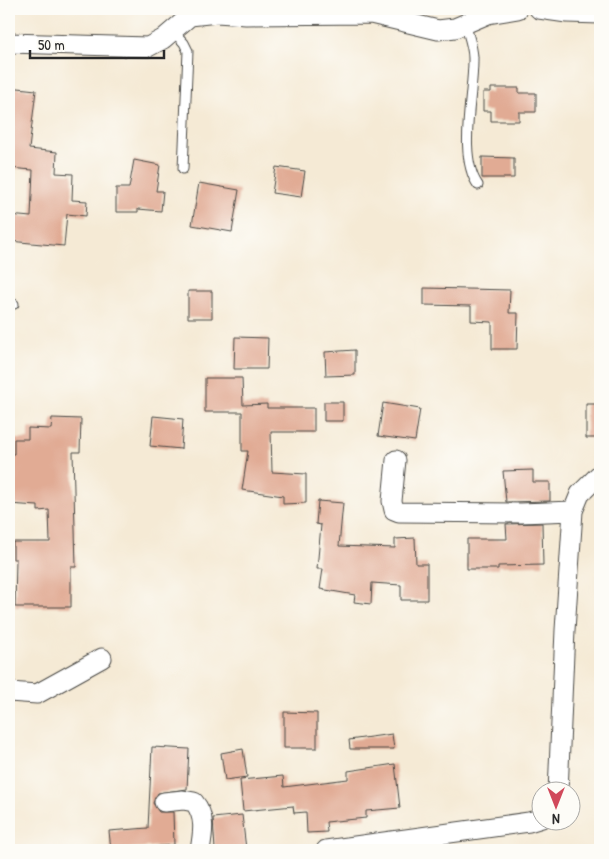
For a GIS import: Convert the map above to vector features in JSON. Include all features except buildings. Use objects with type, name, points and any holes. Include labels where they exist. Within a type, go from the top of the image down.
[{"type":"street","points":[[9,43],[148,47],[162,39],[181,20],[190,16],[217,13],[246,15],[371,14],[438,30],[455,28],[488,14],[518,9]]},
{"type":"street","points":[[539,9],[567,13],[600,14]]},
{"type":"street","points":[[396,460],[392,501],[394,510],[399,512],[522,513],[573,511]]},
{"type":"street","points":[[558,782],[565,630],[573,511],[580,494],[600,474]]},
{"type":"street","points":[[9,692],[37,694],[102,658]]},
{"type":"street","points":[[164,802],[194,802],[199,808],[204,829],[200,850]]},
{"type":"street","points":[[326,850],[532,821]]},
{"type":"lane","points":[[181,20],[184,43],[188,51],[183,169]]},
{"type":"lane","points":[[465,23],[474,56],[469,146],[473,176],[478,185]]}]
